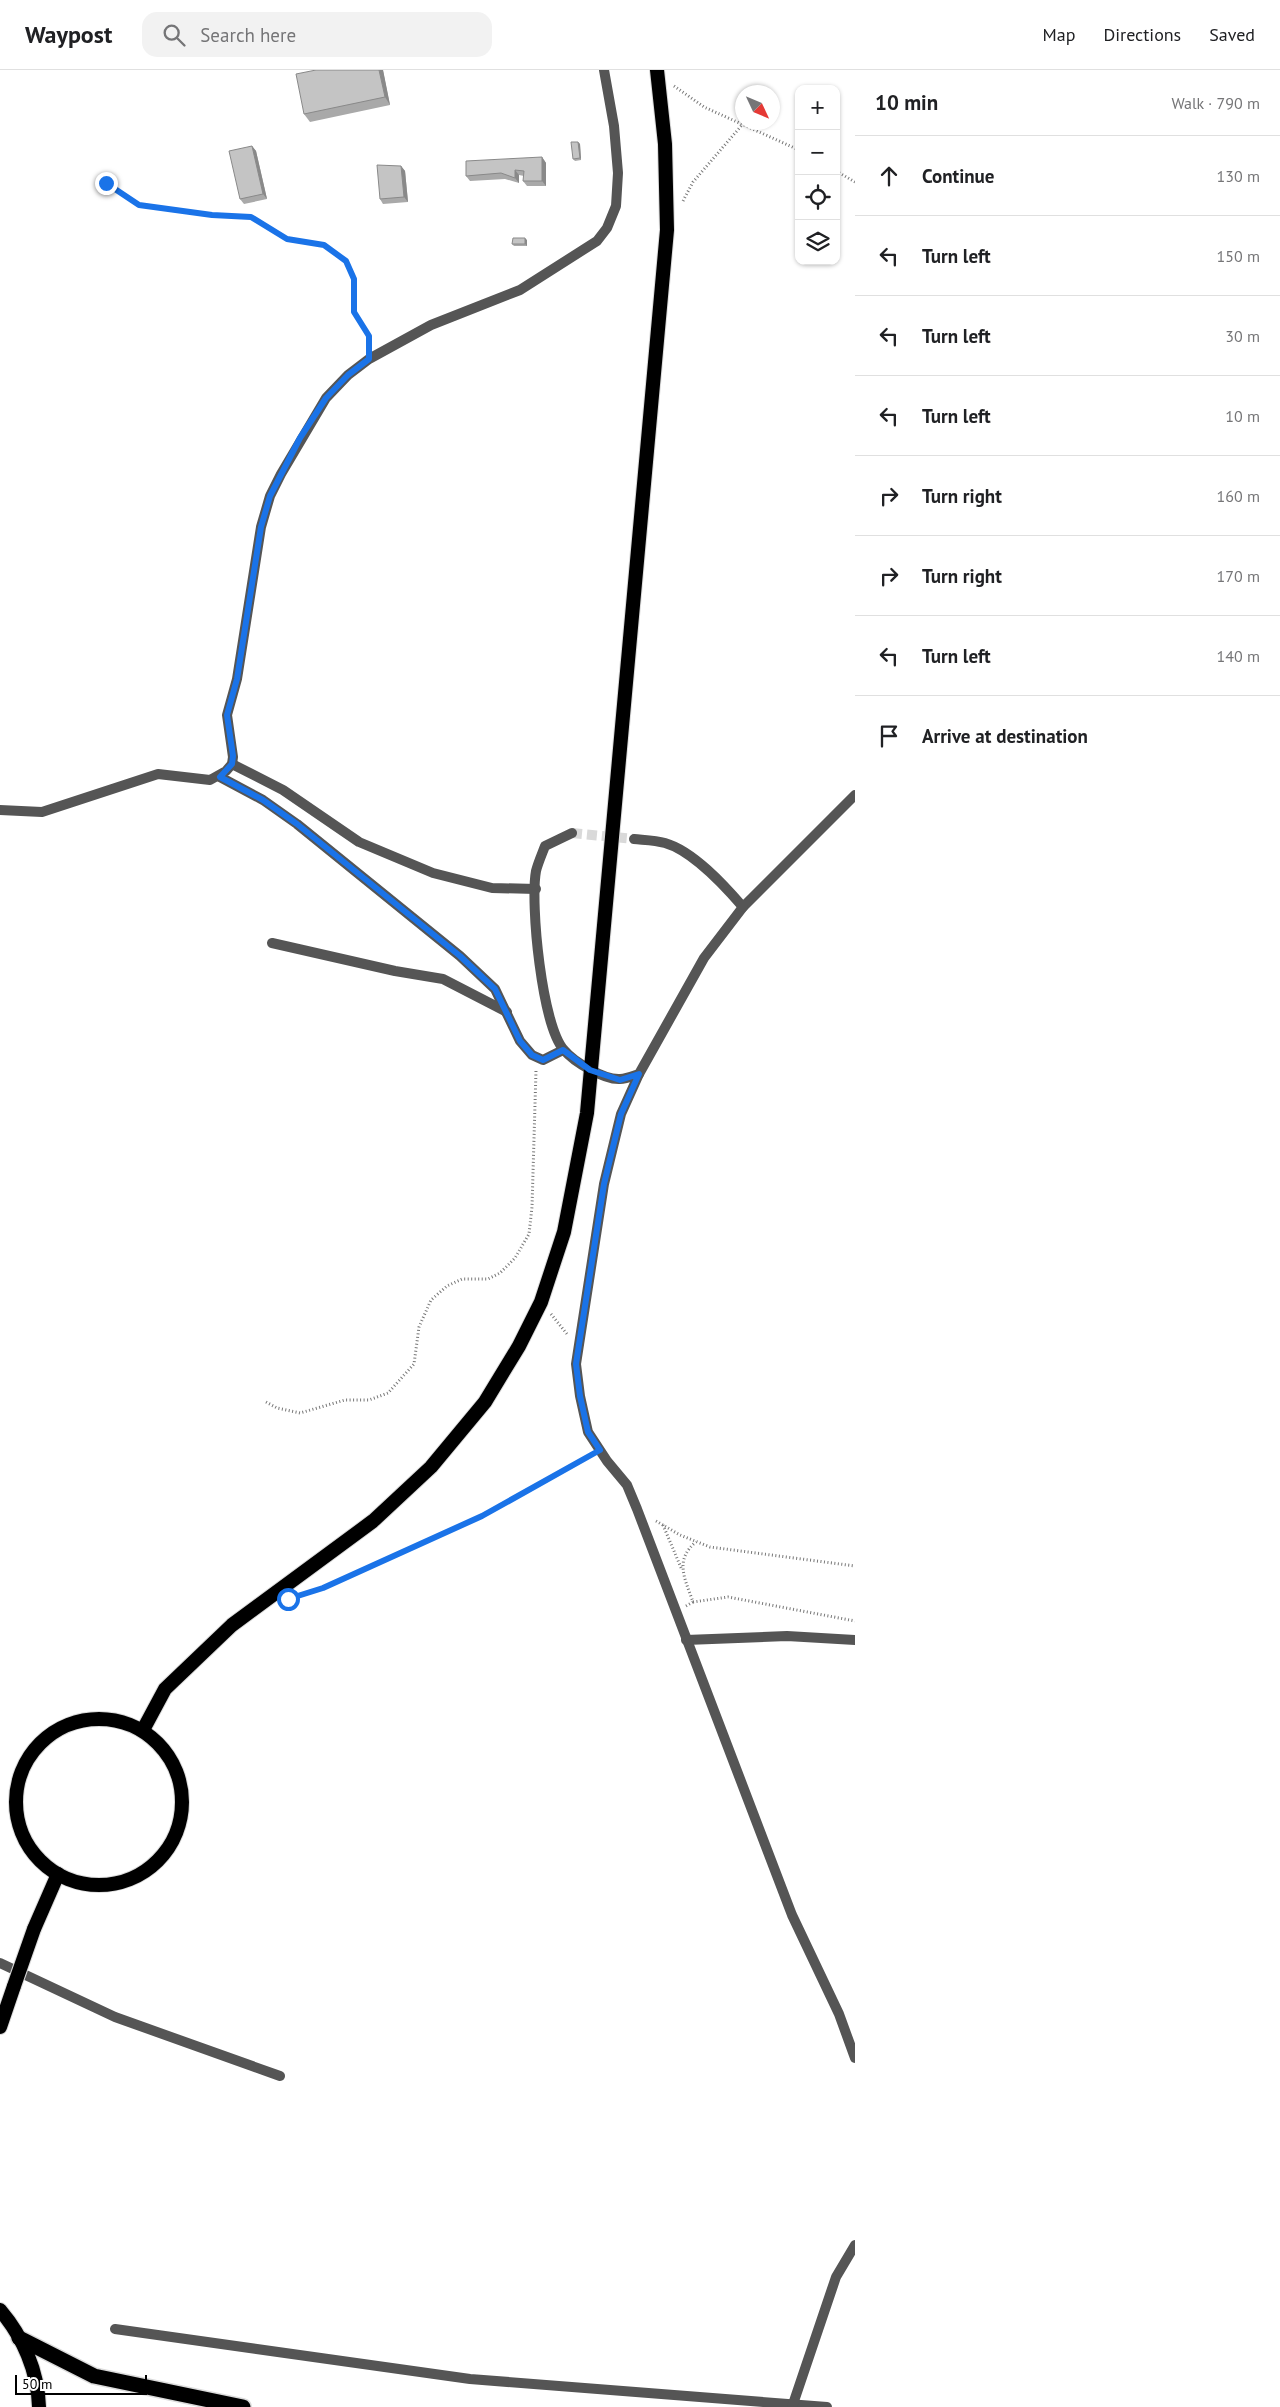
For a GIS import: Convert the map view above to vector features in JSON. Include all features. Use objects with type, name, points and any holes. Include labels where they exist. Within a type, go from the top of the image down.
[{"type":"highway","points":[[143,1730],[165,1690],[232,1625],[374,1521],[431,1467],[485,1402],[519,1346],[541,1302],[564,1232],[587,1113],[667,230],[665,144],[657,72]]},
{"type":"highway","points":[[90,1718],[117,1720],[143,1730],[164,1748],[178,1773],[180,1782],[183,1800],[179,1828],[166,1853],[145,1872],[120,1883],[92,1885],[65,1879],[42,1863],[25,1842],[16,1816],[16,1789],[25,1763],[42,1741],[64,1726],[90,1718]]},
{"type":"highway","points":[[0,2027],[34,1930],[58,1874]]},
{"type":"highway","points":[[0,2310],[20,2338],[35,2378],[39,2407]]},
{"type":"highway","points":[[20,2338],[94,2376],[243,2407]]},
{"type":"street","points":[[0,810],[42,812],[158,774],[210,780],[220,777],[232,764],[233,756],[227,715],[237,679],[261,527],[270,496],[300,438],[326,398],[348,375],[369,359],[431,326],[520,290],[598,241],[607,228],[616,206],[618,173],[614,126],[604,70]]},
{"type":"street","points":[[232,764],[283,790],[359,842],[433,873],[492,888],[536,888]]},
{"type":"street","points":[[220,777],[263,800],[297,824],[460,956],[495,989],[508,1012],[520,1041],[537,1057],[543,1060],[563,1050]]},
{"type":"street","points":[[855,795],[743,907],[704,958],[639,1074],[621,1114],[604,1184],[576,1364],[580,1396],[588,1432],[626,1485],[637,1509],[792,1915],[839,2014],[855,2058]]},
{"type":"street","points":[[572,833],[546,846],[536,871],[534,911],[541,972],[550,1018],[563,1050],[590,1070],[620,1080],[639,1074]]},
{"type":"street","points":[[634,839],[665,843],[696,860],[721,881],[743,907]]},
{"type":"street","points":[[272,942],[395,971],[444,979],[508,1012]]},
{"type":"street","points":[[686,1640],[787,1636],[855,1640]]},
{"type":"street","points":[[0,1963],[114,2017],[280,2076]]},
{"type":"street","points":[[793,2406],[836,2277],[855,2245]]},
{"type":"street","points":[[115,2329],[470,2379],[793,2406],[826,2407]]},
{"type":"path","points":[[657,72],[694,102],[735,122]]},
{"type":"path","points":[[680,206],[693,182],[738,130]]},
{"type":"path","points":[[753,130],[795,148]]},
{"type":"path","points":[[840,173],[855,182]]},
{"type":"path","points":[[106,183],[139,205],[212,215],[251,217],[287,239],[324,245],[346,261],[354,279],[354,312],[369,336],[369,359]]},
{"type":"path","points":[[266,1402],[277,1408],[300,1413],[345,1400],[369,1400],[388,1394],[414,1364],[419,1326],[431,1300],[446,1286],[462,1279],[488,1279],[500,1273],[515,1258],[529,1234],[532,1207],[537,1057]]},
{"type":"path","points":[[541,1302],[579,1348]]},
{"type":"path","points":[[272,1595],[288,1599],[323,1588],[482,1516],[600,1450]]},
{"type":"path","points":[[637,1509],[663,1525],[710,1547],[855,1566]]},
{"type":"path","points":[[663,1525],[693,1602]]},
{"type":"path","points":[[682,1570],[687,1550],[696,1542]]},
{"type":"path","points":[[675,1612],[693,1602],[728,1597],[855,1621]]},
{"type":"building","points":[[316,70],[379,70],[385,97],[304,114],[296,74]]},
{"type":"building","points":[[571,142],[578,142],[580,158],[573,159]]},
{"type":"building","points":[[252,146],[263,194],[240,199],[229,151]]},
{"type":"building","points":[[542,157],[542,181],[523,181],[524,171],[515,170],[515,178],[501,173],[466,176],[466,161]]},
{"type":"building","points":[[377,165],[401,166],[404,197],[380,199]]},
{"type":"building","points":[[513,238],[525,238],[525,244],[512,244]]},
{"type":"tunnel","points":[[572,833],[634,839]]},
{"type":"route","points":[[106,183],[139,205],[212,215],[251,217],[287,239],[324,245],[346,261],[354,279],[354,312],[369,336],[369,359],[348,375],[326,398],[300,438],[270,496],[261,527],[237,679],[227,715],[233,756],[232,764],[220,777],[263,800],[297,824],[460,956],[495,989],[508,1012],[520,1041],[532,1055],[543,1060],[563,1050],[590,1070],[620,1080],[639,1074],[621,1114],[604,1184],[586,1313],[576,1364],[580,1396],[588,1432],[600,1450],[482,1516],[323,1588],[288,1599]]}]
